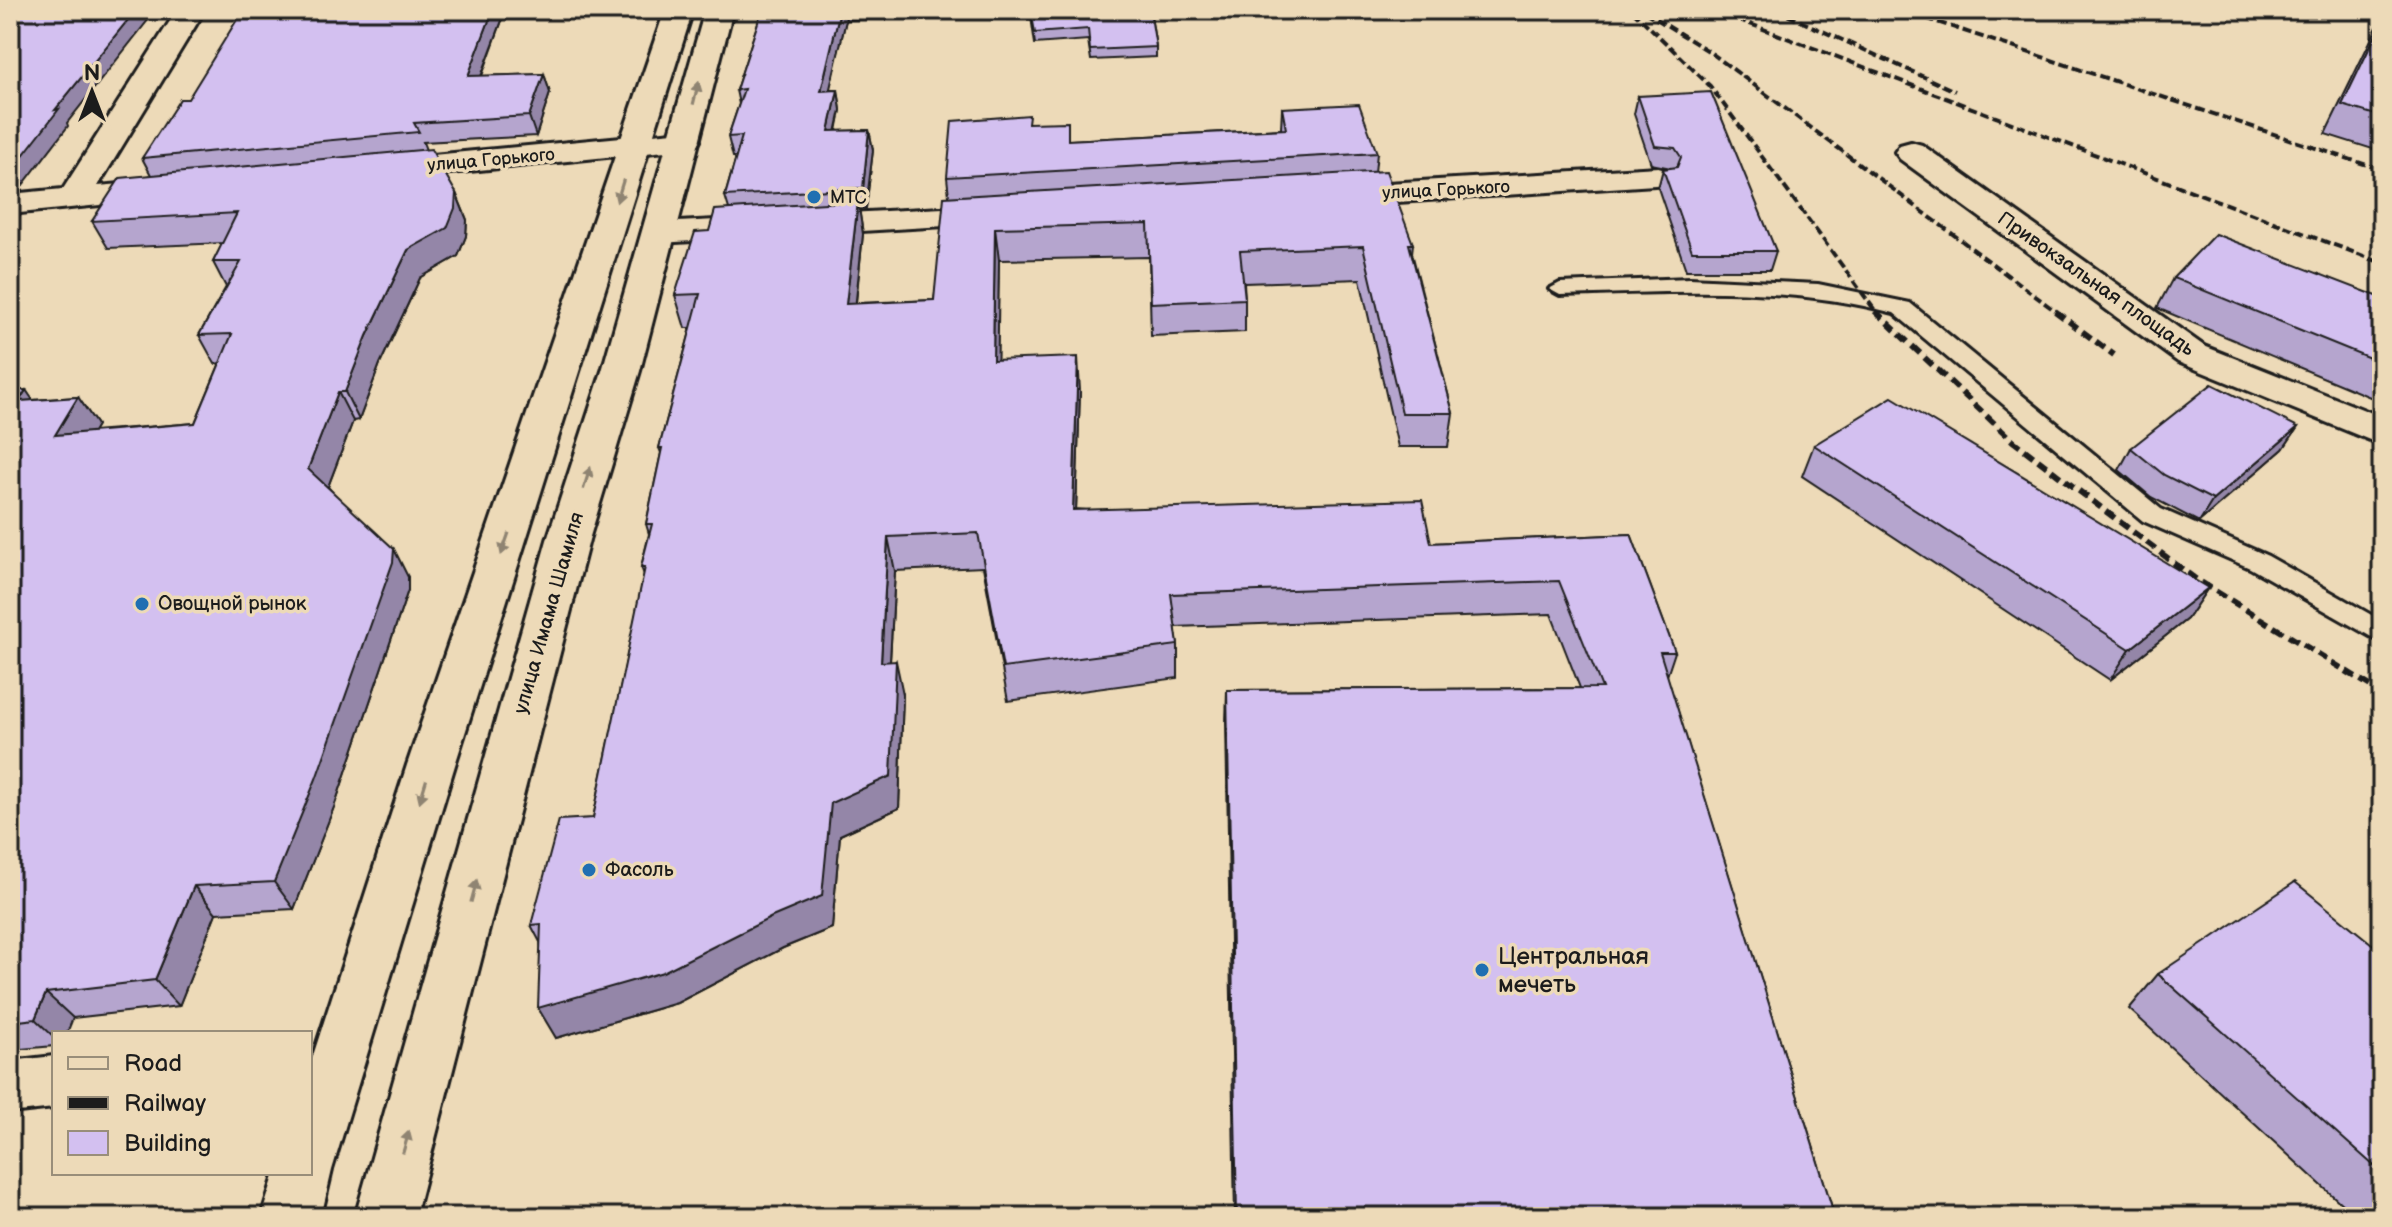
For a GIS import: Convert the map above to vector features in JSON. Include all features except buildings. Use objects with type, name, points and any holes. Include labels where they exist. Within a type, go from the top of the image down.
[{"type":"main road","points":[[73,200],[191,10]]},
{"type":"main road","points":[[312,1141],[326,1050],[431,765],[679,10]]},
{"type":"main road","name":"улица Имама Шамиля","points":[[385,1217],[568,540],[621,371],[719,10]]},
{"type":"main road","name":"улица Горького","points":[[353,173],[684,141]]},
{"type":"main road","name":"Привокзальная площадь","points":[[1911,152],[2191,354],[2382,432]]},
{"type":"main road","name":"улица Горького","points":[[1311,198],[1658,177]]},
{"type":"main road","points":[[10,204],[197,188]]},
{"type":"main road","points":[[659,233],[1025,213]]},
{"type":"main road","points":[[10,1087],[52,1082]]},
{"type":"main road","points":[[291,1217],[303,1175]]},
{"type":"lane","points":[[1560,289],[1714,285],[1810,287],[1865,296],[1902,308],[2152,515],[2259,562],[2382,633]]},
{"type":"railway","points":[[1632,10],[1710,86],[1877,313]]},
{"type":"railway","points":[[1713,10],[2382,263]]},
{"type":"railway","points":[[1776,10],[1955,91]]},
{"type":"railway","points":[[1901,10],[2382,170]]},
{"type":"railway","points":[[1645,12],[1710,52],[2058,313]]},
{"type":"railway","points":[[2055,311],[2114,355]]},
{"type":"railway","points":[[1877,313],[2013,441],[2194,578],[2382,693]]},
{"type":"place","name":"МТС","points":[[814,197]]},
{"type":"place","name":"Овощной рынок","points":[[142,604]]},
{"type":"place","name":"Фасоль","points":[[589,870]]},
{"type":"place","name":"Центральная мечеть","points":[[1482,970]]}]
